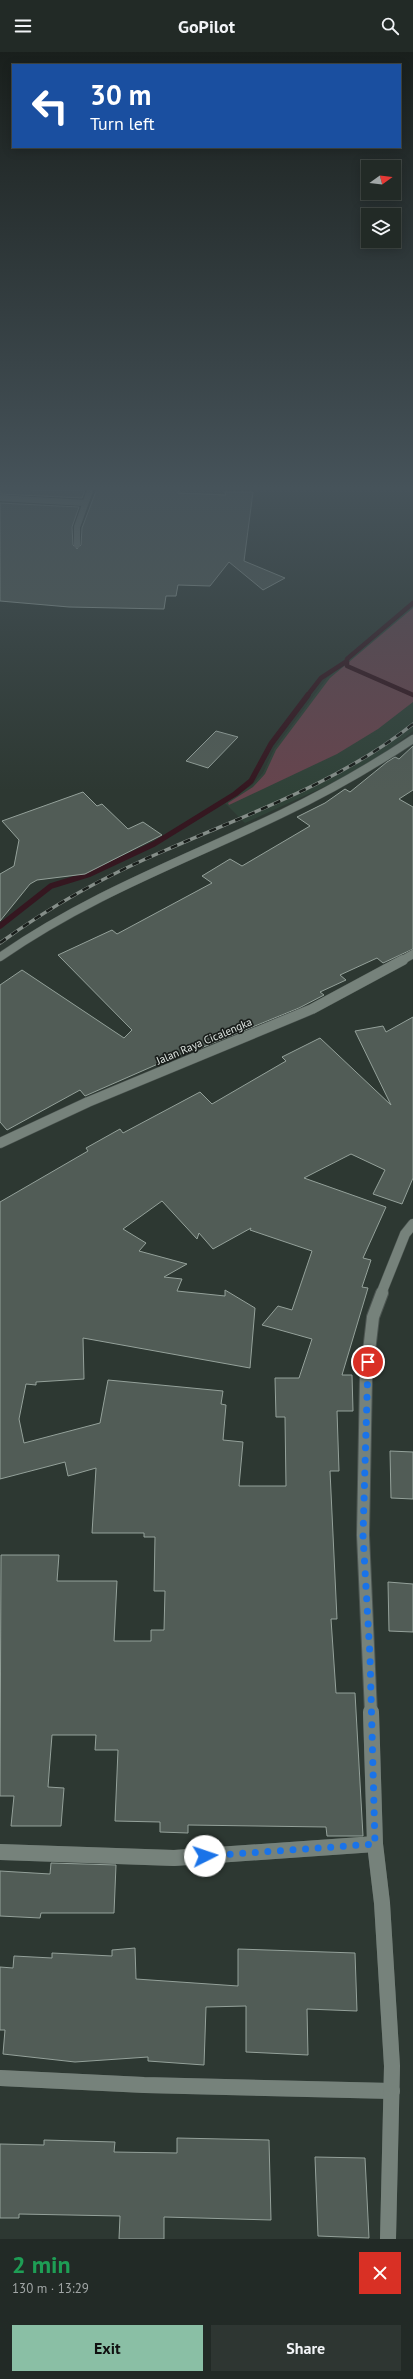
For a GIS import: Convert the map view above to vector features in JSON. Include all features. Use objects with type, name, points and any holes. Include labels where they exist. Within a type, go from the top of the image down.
[{"type":"street","points":[[0,957],[33,932],[81,904],[309,801],[353,777],[413,739]]},
{"type":"street","name":"Jalan Raya Cicalengka","points":[[0,1143],[88,1102],[312,1009],[413,954]]},
{"type":"street","points":[[388,2239],[392,2091],[382,1903],[375,1844],[370,1657],[363,1535],[366,1377],[374,1317],[388,1275],[405,1234],[413,1224]]},
{"type":"street","points":[[0,1852],[174,1858],[375,1844]]},
{"type":"street","points":[[0,2078],[152,2086],[392,2091]]},
{"type":"shaded area","points":[[413,606],[413,731],[389,750],[337,781],[245,823],[225,803],[252,785],[263,773],[274,749],[327,678]]},
{"type":"shaded area","points":[[413,608],[413,702],[378,729],[337,754],[229,805],[228,803],[253,787],[265,774],[276,750],[330,678]]},
{"type":"building","points":[[0,587],[178,587],[176,596],[166,596],[164,609],[69,607],[0,601]]},
{"type":"building","points":[[259,587],[268,587],[263,590]]},
{"type":"building","points":[[216,731],[238,737],[208,768],[186,761]]},
{"type":"building","points":[[413,746],[413,790],[399,799],[413,807],[413,949],[383,963],[377,958],[340,975],[346,980],[320,992],[324,995],[299,1008],[201,1048],[199,1046],[85,1096],[80,1090],[7,1130],[0,1122],[0,985],[22,970],[124,1038],[132,1030],[58,955],[112,930],[117,934],[212,883],[202,876],[230,859],[242,866],[310,826],[297,817],[325,803],[345,789],[350,792],[387,762],[395,757],[399,759]]},
{"type":"building","points":[[83,792],[97,806],[102,804],[128,829],[143,822],[162,835],[85,874],[37,880],[30,884],[0,921],[0,874],[14,866],[19,840],[2,821]]},
{"type":"building","points":[[413,1017],[413,1178],[402,1204],[373,1194],[385,1170],[351,1154],[304,1178],[386,1207],[363,1258],[371,1260],[362,1287],[368,1288],[342,1375],[352,1375],[353,1411],[337,1411],[339,1471],[330,1471],[337,1619],[331,1619],[336,1693],[355,1693],[363,1836],[327,1836],[326,1827],[188,1825],[188,1833],[160,1832],[160,1822],[115,1821],[118,1750],[95,1750],[96,1735],[52,1735],[48,1787],[64,1788],[61,1826],[11,1826],[14,1796],[0,1796],[1,1555],[59,1555],[57,1581],[117,1581],[114,1641],[151,1641],[151,1630],[164,1630],[165,1591],[154,1591],[155,1537],[144,1537],[144,1533],[92,1533],[96,1468],[68,1476],[65,1462],[0,1479],[0,1202],[88,1151],[86,1148],[120,1129],[123,1133],[200,1092],[212,1104],[286,1061],[282,1057],[320,1038],[391,1105],[355,1031],[383,1026],[386,1032]],"holes":[[[162,1201],[197,1239],[199,1233],[213,1249],[251,1228],[250,1230],[312,1251],[292,1310],[278,1306],[262,1325],[312,1339],[299,1378],[275,1378],[276,1417],[285,1417],[286,1486],[239,1486],[243,1442],[223,1440],[226,1405],[221,1404],[223,1391],[108,1380],[100,1423],[24,1443],[19,1419],[26,1384],[36,1385],[36,1382],[84,1379],[83,1338],[250,1368],[255,1308],[225,1290],[225,1296],[177,1291],[182,1279],[164,1277],[187,1264],[139,1251],[146,1243],[123,1229]]]},
{"type":"building","points":[[390,1451],[413,1452],[413,1499],[391,1498]]},
{"type":"building","points":[[388,1582],[413,1584],[413,1632],[389,1631]]},
{"type":"building","points":[[51,1863],[116,1865],[114,1913],[41,1913],[40,1918],[0,1916],[0,1871],[50,1874]]},
{"type":"building","points":[[135,1948],[136,1979],[238,1986],[238,1949],[355,1953],[357,2011],[307,2009],[308,2055],[246,2052],[246,2006],[206,2007],[204,2065],[148,2061],[148,2057],[75,2062],[3,2054],[5,2030],[0,2030],[0,1967],[13,1968],[14,1956],[52,1958],[52,1953],[112,1956],[112,1950]]},
{"type":"building","points":[[177,2138],[269,2140],[271,2220],[164,2217],[164,2239],[119,2239],[120,2216],[19,2214],[19,2218],[0,2218],[0,2144],[44,2145],[44,2140],[115,2142],[114,2152],[177,2153]]},
{"type":"building","points":[[315,2157],[365,2158],[369,2238],[318,2236]]},
{"type":"waterway","points":[[347,661],[347,659],[413,603]]},
{"type":"waterway","points":[[307,696],[321,678],[347,661]]},
{"type":"waterway","points":[[347,661],[347,666],[413,695]]},
{"type":"waterway","points":[[0,926],[51,886],[90,874],[154,844],[235,794],[251,781],[271,744],[308,695]]},
{"type":"railway","points":[[0,943],[60,903],[101,880],[325,780],[385,745],[413,724]]},
{"type":"route","points":[[205,1856],[375,1844],[370,1657],[363,1535],[366,1377],[368,1362]]}]
